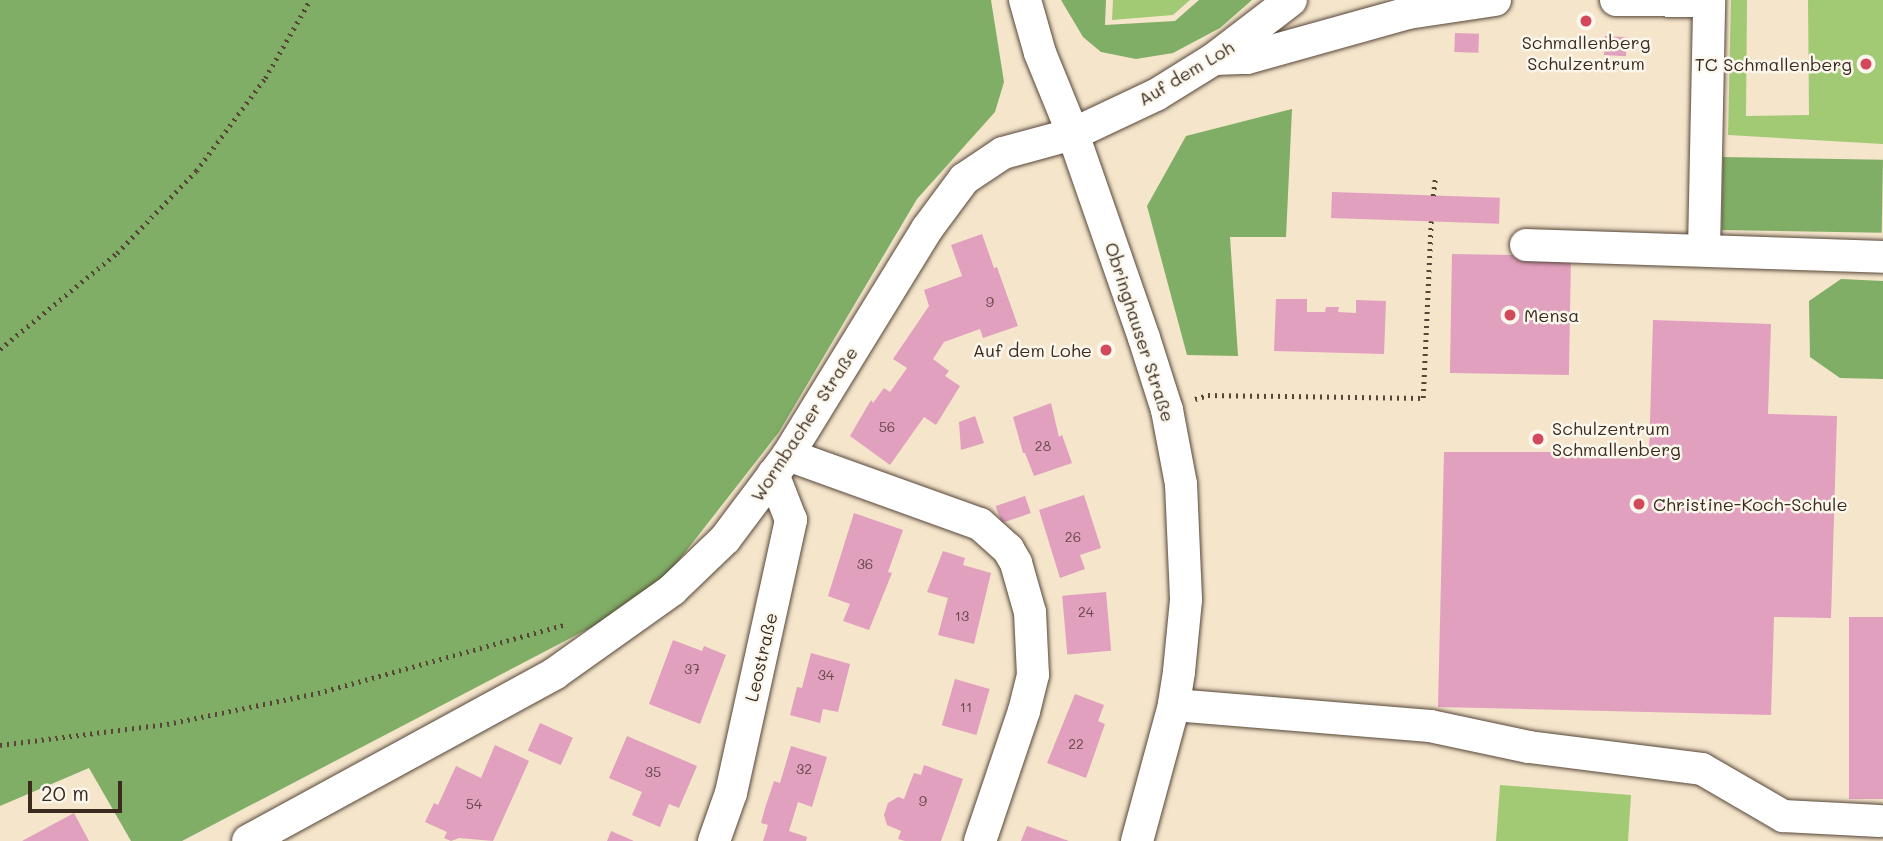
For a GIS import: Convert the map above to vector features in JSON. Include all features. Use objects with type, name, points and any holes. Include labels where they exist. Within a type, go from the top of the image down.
[{"type":"street","name":"Obringhauser Straße","points":[[1025,0],[1040,53],[1073,134],[1167,410],[1181,484],[1186,600],[1174,705],[1138,841]]},
{"type":"street","name":"Auf dem Loh","points":[[1073,134],[1156,95],[1214,59],[1291,0]]},
{"type":"street","points":[[1214,59],[1247,58],[1408,13],[1495,0]]},
{"type":"street","points":[[1616,0],[1709,0],[1704,249]]},
{"type":"street","name":"Wormbacher Straße","points":[[248,841],[554,674],[606,640],[698,566],[725,539],[780,465],[927,229],[964,179],[1003,153],[1073,134]]},
{"type":"street","points":[[1527,245],[1883,257]]},
{"type":"street","points":[[780,465],[980,524],[1008,549],[1016,563],[1030,612],[1032,675],[1024,711],[980,841]]},
{"type":"street","name":"Leostraße","points":[[714,841],[731,793],[791,520],[780,465]]},
{"type":"street","points":[[1174,705],[1430,726],[1529,747],[1702,769],[1783,816],[1880,821]]},
{"type":"path","points":[[0,349],[117,253],[196,171],[265,78],[310,0]]},
{"type":"path","points":[[1433,196],[1435,179]]},
{"type":"path","points":[[1167,410],[1208,395],[1423,398],[1431,221]]},
{"type":"path","points":[[0,745],[167,724],[318,693],[572,622]]},
{"type":"green space","points":[[0,0],[991,0],[1004,82],[995,112],[917,199],[779,432],[651,596],[182,841],[131,841],[89,768],[0,806]]},
{"type":"green space","points":[[1061,0],[1106,0],[1105,25],[1175,21],[1199,0],[1252,0],[1220,28],[1173,53],[1136,59],[1101,52],[1083,37]]},
{"type":"green space","points":[[1113,0],[1190,0],[1173,15],[1112,20]]},
{"type":"green space","points":[[1731,0],[1747,0],[1746,116],[1809,115],[1808,0],[1883,0],[1883,144],[1728,135]]},
{"type":"green space","points":[[1292,109],[1286,237],[1230,237],[1238,356],[1187,355],[1147,206],[1186,136]]},
{"type":"green space","points":[[1723,157],[1883,160],[1882,233],[1722,230]]},
{"type":"green space","points":[[1841,279],[1883,281],[1883,379],[1840,378],[1810,357],[1809,301]]},
{"type":"green space","points":[[1500,785],[1631,795],[1628,841],[1496,841]]},
{"type":"building","points":[[1455,33],[1479,34],[1478,53],[1454,52]]},
{"type":"building","points":[[1605,36],[1627,37],[1626,56],[1604,55]]},
{"type":"building","points":[[1332,192],[1500,198],[1499,224],[1331,218]]},
{"type":"building","points":[[982,234],[1018,326],[983,338],[980,329],[944,342],[933,359],[949,371],[945,376],[960,386],[936,425],[924,417],[890,465],[850,436],[871,400],[873,403],[884,388],[890,392],[907,368],[893,359],[929,306],[924,290],[962,276],[951,245]]},
{"type":"building","name":"Mensa","points":[[1452,254],[1571,256],[1569,375],[1450,373]]},
{"type":"building","points":[[1276,299],[1307,299],[1307,312],[1325,312],[1326,307],[1339,307],[1338,312],[1356,313],[1356,300],[1386,301],[1384,354],[1274,351]]},
{"type":"building","name":"Christine-Koch-Schule","points":[[1653,320],[1771,324],[1768,414],[1837,416],[1831,618],[1774,617],[1771,715],[1438,707],[1444,452],[1571,452],[1571,457],[1638,459],[1639,454],[1649,454]]},
{"type":"building","points":[[1051,403],[1059,437],[1062,435],[1072,463],[1034,476],[1023,453],[1013,417]]},
{"type":"building","points":[[975,416],[984,443],[961,450],[959,422]]},
{"type":"building","points":[[1084,495],[1101,548],[1080,555],[1085,569],[1060,578],[1039,510]]},
{"type":"building","points":[[1025,496],[1031,513],[1002,523],[996,506]]},
{"type":"building","points":[[854,513],[903,530],[888,572],[892,573],[869,630],[843,621],[850,604],[828,596]]},
{"type":"building","points":[[943,551],[965,558],[963,565],[991,573],[974,644],[938,635],[948,598],[927,592]]},
{"type":"building","points":[[1106,592],[1111,651],[1067,655],[1062,596]]},
{"type":"building","points":[[1849,617],[1883,617],[1883,799],[1849,799]]},
{"type":"building","points":[[673,640],[702,651],[704,646],[726,655],[700,724],[649,704]]},
{"type":"building","points":[[811,653],[850,664],[838,712],[823,709],[820,723],[790,715],[797,687],[802,688]]},
{"type":"building","points":[[955,679],[990,689],[976,735],[942,725]]},
{"type":"building","points":[[1075,694],[1104,705],[1098,721],[1105,724],[1086,778],[1047,763]]},
{"type":"building","points":[[540,723],[573,738],[561,765],[528,750]]},
{"type":"building","points":[[627,736],[697,766],[679,808],[669,804],[660,827],[632,815],[642,792],[609,778]]},
{"type":"building","points":[[495,745],[529,761],[493,841],[459,838],[451,841],[444,838],[447,832],[425,822],[434,803],[438,805],[456,766],[481,778]]},
{"type":"building","points":[[791,746],[827,757],[812,807],[798,802],[789,831],[807,837],[806,841],[763,841],[768,825],[761,823],[765,808],[774,781],[780,783]]},
{"type":"building","points":[[924,765],[963,779],[941,841],[898,839],[901,831],[887,825],[884,815],[888,803],[898,797],[904,799],[914,773],[921,775]]},
{"type":"building","points":[[74,813],[89,841],[22,841]]},
{"type":"building","points":[[1027,826],[1069,841],[1021,841]]},
{"type":"building","points":[[611,831],[634,841],[607,841]]},
{"type":"place","name":"Schmallenberg Schulzentrum","points":[[1586,21]]},
{"type":"place","name":"TC Schmallenberg","points":[[1866,64]]},
{"type":"place","name":"Mensa","points":[[1510,315]]},
{"type":"place","name":"Auf dem Lohe","points":[[1106,350]]},
{"type":"place","name":"Schulzentrum Schmallenberg","points":[[1538,439]]},
{"type":"place","name":"Christine-Koch-Schule","points":[[1639,504]]}]
